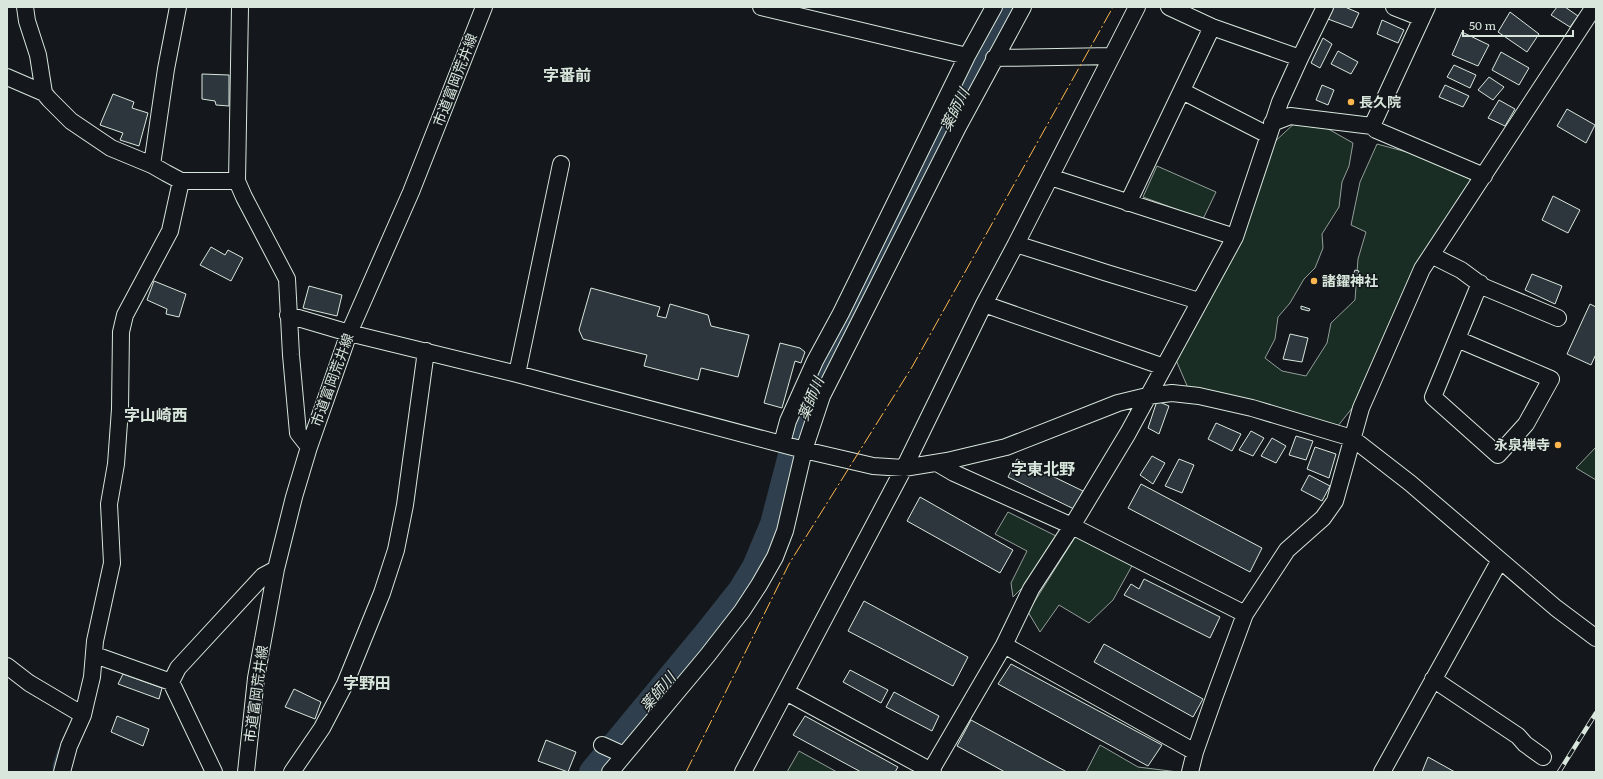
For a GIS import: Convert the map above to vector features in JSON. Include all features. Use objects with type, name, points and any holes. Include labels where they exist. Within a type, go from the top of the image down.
[{"type":"street","points":[[25,7],[27,21],[38,54],[44,93]]},
{"type":"street","points":[[152,165],[166,69],[178,7]]},
{"type":"street","points":[[240,7],[237,181],[244,198],[287,279],[288,315],[298,433],[308,447]]},
{"type":"street","name":"市道富岡荒井線","points":[[246,772],[256,678],[276,570],[308,447],[349,333],[411,192],[484,7]]},
{"type":"street","points":[[761,7],[968,55]]},
{"type":"street","points":[[782,443],[788,421],[815,361],[841,313],[968,55],[994,7]]},
{"type":"street","points":[[610,772],[707,656],[742,611],[775,557],[785,531],[804,450],[822,396],[885,269],[1022,7]]},
{"type":"street","points":[[743,772],[904,468],[984,304],[1137,7]]},
{"type":"street","points":[[1169,7],[1212,27],[1300,58]]},
{"type":"street","points":[[786,692],[931,772],[1004,645],[1031,588],[1072,526],[1128,432],[1235,237],[1280,102],[1325,7]]},
{"type":"street","points":[[1372,126],[1425,13],[1394,7]]},
{"type":"street","points":[[1190,772],[1195,752],[1231,648],[1245,614],[1287,550],[1323,518],[1335,501],[1352,438],[1364,401],[1422,269],[1594,7]]},
{"type":"street","points":[[1128,203],[1212,27]]},
{"type":"street","points":[[994,58],[1112,56]]},
{"type":"street","points":[[7,78],[44,93],[71,121],[100,141],[118,151],[152,165],[181,181],[237,181]]},
{"type":"street","points":[[1182,91],[1270,129]]},
{"type":"street","points":[[1270,129],[1290,116],[1372,126],[1376,130],[1484,176]]},
{"type":"street","points":[[516,374],[561,164]]},
{"type":"street","points":[[1050,177],[1235,237]]},
{"type":"street","points":[[62,772],[69,746],[83,715],[92,677],[95,641],[112,564],[109,504],[116,464],[120,409],[121,332],[125,315],[170,231],[181,181]]},
{"type":"street","points":[[1016,244],[1199,301]]},
{"type":"street","points":[[1431,255],[1461,270],[1484,287],[1558,318]]},
{"type":"street","points":[[865,263],[885,269]]},
{"type":"street","points":[[1457,339],[1551,379],[1526,424],[1498,455],[1433,397],[1480,283]]},
{"type":"street","points":[[984,304],[1164,367]]},
{"type":"street","points":[[288,315],[349,333],[426,351],[804,450],[873,466],[904,468],[937,463],[1006,447],[1118,403],[1147,396],[1172,393],[1199,396],[1278,415],[1352,438],[1410,483],[1556,608],[1596,638]]},
{"type":"street","points":[[292,772],[322,728],[345,684],[382,593],[396,550],[404,505],[426,351]]},
{"type":"street","points":[[937,463],[954,473],[1072,526],[1245,614]]},
{"type":"street","points":[[1382,772],[1500,560]]},
{"type":"street","points":[[170,682],[178,668],[245,594],[263,576],[276,570]]},
{"type":"street","points":[[1004,645],[1195,752]]},
{"type":"street","points":[[95,655],[170,682],[214,772]]},
{"type":"street","points":[[7,666],[29,682],[83,715]]},
{"type":"street","points":[[1433,679],[1518,736],[1525,744],[1543,757]]},
{"type":"street","points":[[602,745],[624,755]]},
{"type":"green space","name":"諸鑃神社","points":[[1297,121],[1323,126],[1353,143],[1349,166],[1342,182],[1339,207],[1322,234],[1323,248],[1315,268],[1304,279],[1290,303],[1278,317],[1275,339],[1265,358],[1282,371],[1306,376],[1327,343],[1331,323],[1355,300],[1358,259],[1366,232],[1351,225],[1360,182],[1377,144],[1418,155],[1472,180],[1357,402],[1337,427],[1188,388],[1176,360],[1270,146]]},
{"type":"green space","points":[[1157,166],[1216,192],[1203,219],[1143,197]]},
{"type":"green space","points":[[1596,447],[1596,480],[1576,468]]},
{"type":"green space","points":[[1008,512],[1056,536],[1028,582],[1013,597],[1011,583],[1027,551],[995,534]]},
{"type":"green space","points":[[1077,534],[1133,564],[1113,600],[1089,623],[1059,605],[1040,632],[1028,612]]},
{"type":"green space","points":[[1100,745],[1138,767],[1178,772],[1086,772]]},
{"type":"green space","points":[[799,751],[837,772],[787,772]]},
{"type":"building","points":[[1334,7],[1345,7],[1359,13],[1352,28],[1328,19]]},
{"type":"building","points":[[1557,7],[1565,7],[1578,16],[1570,27],[1551,15]]},
{"type":"building","points":[[1510,12],[1539,34],[1527,52],[1498,32]]},
{"type":"building","points":[[1382,20],[1404,30],[1398,43],[1377,34]]},
{"type":"building","points":[[1462,32],[1489,45],[1478,66],[1452,55]]},
{"type":"building","points":[[1323,38],[1332,44],[1320,68],[1311,63]]},
{"type":"building","points":[[1338,51],[1358,62],[1351,74],[1331,64]]},
{"type":"building","points":[[1501,52],[1529,68],[1519,85],[1492,70]]},
{"type":"building","points":[[1454,65],[1476,75],[1470,88],[1447,77]]},
{"type":"building","points":[[202,74],[229,75],[229,106],[216,105],[215,101],[202,99]]},
{"type":"building","points":[[1489,77],[1504,87],[1493,100],[1478,90]]},
{"type":"building","points":[[1322,85],[1334,90],[1328,105],[1316,100]]},
{"type":"building","points":[[1445,85],[1469,96],[1463,107],[1439,97]]},
{"type":"building","points":[[113,94],[134,102],[132,108],[148,113],[139,146],[120,140],[123,133],[100,125]]},
{"type":"building","points":[[1499,100],[1515,109],[1505,126],[1488,118]]},
{"type":"building","points":[[1567,109],[1595,125],[1586,143],[1557,126]]},
{"type":"building","points":[[1553,196],[1580,210],[1568,233],[1542,220]]},
{"type":"building","points":[[211,247],[225,255],[228,250],[243,258],[231,281],[200,265]]},
{"type":"building","points":[[1355,270],[1359,271],[1355,282],[1351,280]]},
{"type":"building","points":[[1532,274],[1562,286],[1555,304],[1525,290]]},
{"type":"building","points":[[154,281],[186,294],[179,317],[166,314],[167,309],[147,300]]},
{"type":"building","points":[[309,286],[342,295],[337,316],[303,308]]},
{"type":"building","points":[[591,288],[660,307],[657,316],[666,318],[670,304],[708,315],[711,326],[749,335],[738,377],[701,368],[698,380],[644,366],[647,355],[583,339],[579,330]]},
{"type":"building","points":[[1590,304],[1596,307],[1596,354],[1591,365],[1567,354]]},
{"type":"building","points":[[1301,306],[1310,309],[1309,311],[1301,309]]},
{"type":"building","points":[[1290,334],[1308,338],[1302,362],[1283,359]]},
{"type":"building","points":[[780,343],[800,348],[805,352],[801,363],[795,361],[782,408],[764,403]]},
{"type":"building","points":[[1157,401],[1169,406],[1159,434],[1148,428]]},
{"type":"building","points":[[1216,423],[1241,434],[1232,451],[1208,439]]},
{"type":"building","points":[[1251,431],[1264,438],[1253,456],[1239,450]]},
{"type":"building","points":[[1296,436],[1313,441],[1306,460],[1289,455]]},
{"type":"building","points":[[1272,438],[1286,446],[1276,463],[1261,456]]},
{"type":"building","points":[[1315,447],[1336,454],[1329,478],[1307,469]]},
{"type":"building","points":[[1152,456],[1165,463],[1153,484],[1140,475]]},
{"type":"building","points":[[1017,459],[1083,491],[1074,509],[1008,477]]},
{"type":"building","points":[[1179,459],[1194,465],[1182,493],[1165,486]]},
{"type":"building","points":[[1309,475],[1330,486],[1322,501],[1301,490]]},
{"type":"building","points":[[1141,484],[1262,548],[1250,572],[1128,508]]},
{"type":"building","points":[[920,497],[1013,550],[1000,573],[907,521]]},
{"type":"building","points":[[1144,579],[1220,617],[1210,638],[1124,595],[1131,584],[1139,589]]},
{"type":"building","points":[[864,601],[968,657],[953,686],[848,631]]},
{"type":"building","points":[[1104,644],[1203,699],[1193,717],[1094,662]]},
{"type":"building","points":[[1011,664],[1162,745],[1148,766],[998,684]]},
{"type":"building","points":[[850,670],[888,690],[881,703],[843,682]]},
{"type":"building","points":[[123,674],[162,688],[159,699],[118,684]]},
{"type":"building","points":[[294,689],[321,702],[315,719],[285,707]]},
{"type":"building","points":[[894,692],[939,716],[932,731],[886,707]]},
{"type":"building","points":[[117,716],[149,729],[143,746],[111,732]]},
{"type":"building","points":[[805,716],[898,767],[895,772],[861,772],[793,735]]},
{"type":"building","points":[[971,720],[1067,772],[1005,772],[957,746]]},
{"type":"building","points":[[546,740],[576,752],[568,772],[538,761]]},
{"type":"building","points":[[1428,757],[1455,772],[1422,772]]},
{"type":"waterway","name":"薬師川","points":[[592,772],[707,633],[741,590],[755,567],[773,524],[805,405],[881,258],[956,105],[1007,7]]},
{"type":"waterway","points":[[55,772],[55,765],[60,750]]},
{"type":"railway","points":[[1559,772],[1596,713]]},
{"type":"power","points":[[686,772],[789,564],[912,367],[1113,7]]},
{"type":"place","name":"長久院","points":[[1351,102]]},
{"type":"place","name":"諸鑃神社","points":[[1314,281]]},
{"type":"place","name":"永泉禅寺","points":[[1558,445]]},
{"type":"district","name":"字番前","points":[[567,75]]},
{"type":"district","name":"字山崎西","points":[[156,415]]},
{"type":"district","name":"字東北野","points":[[1043,469]]},
{"type":"district","name":"字野田","points":[[367,683]]}]
